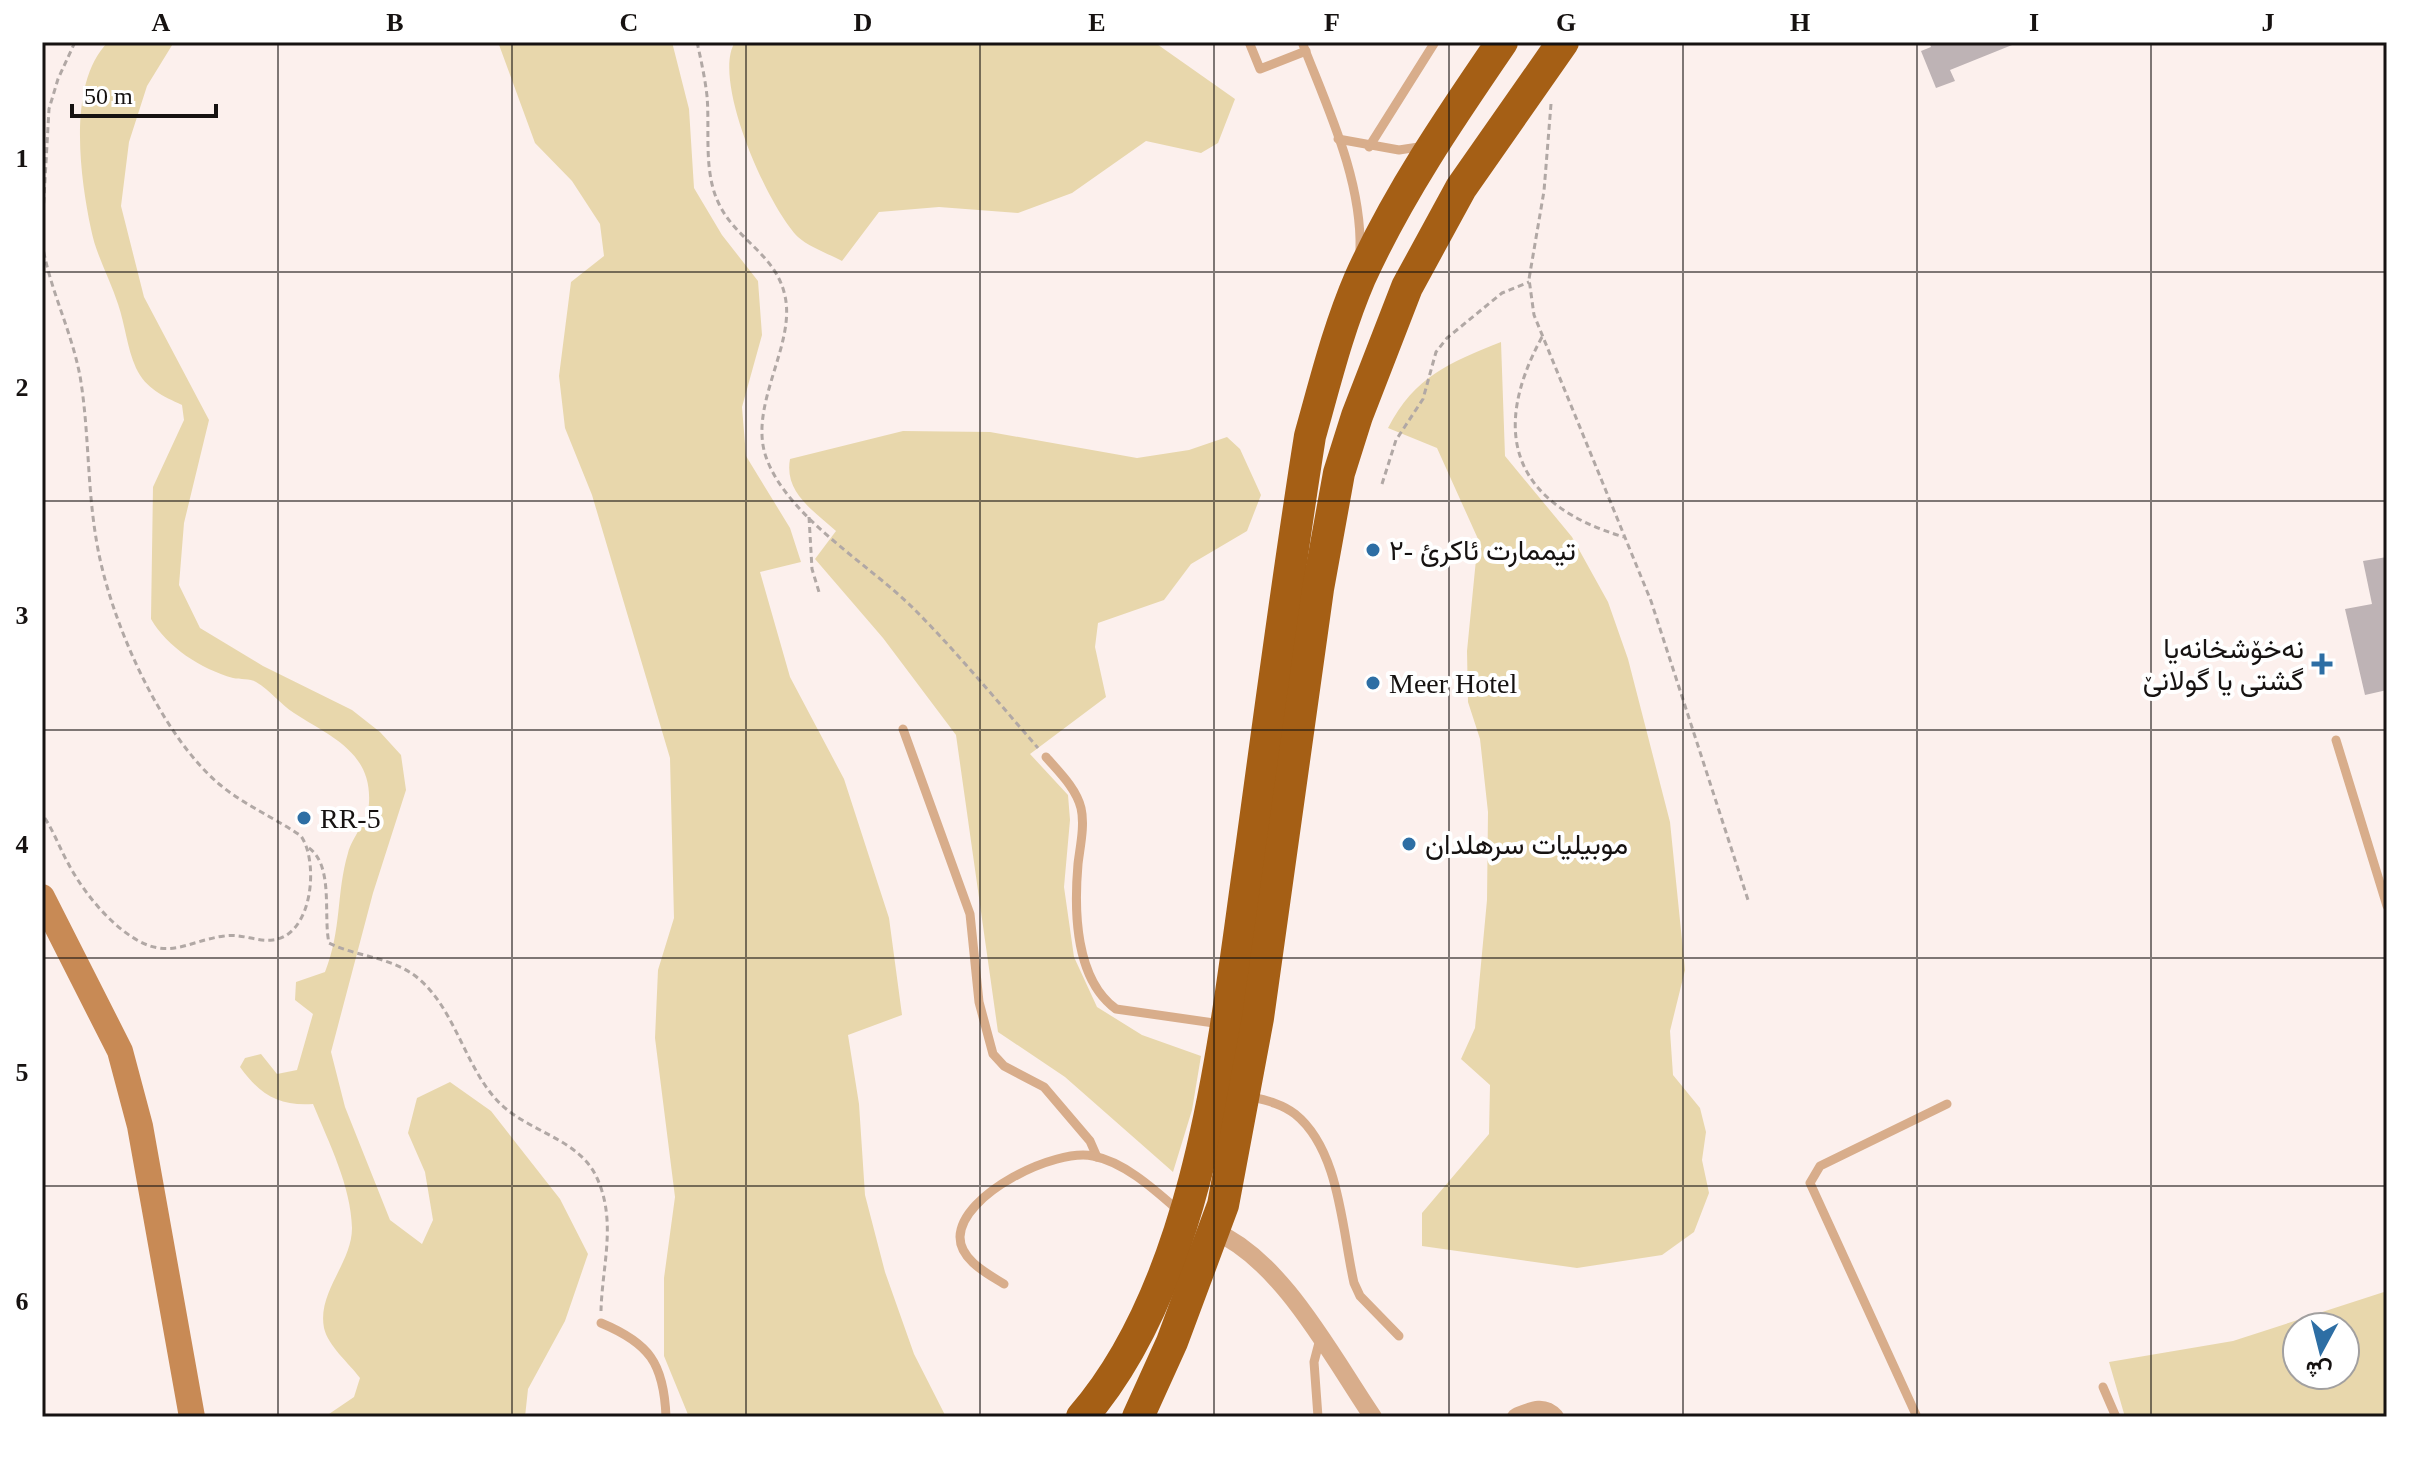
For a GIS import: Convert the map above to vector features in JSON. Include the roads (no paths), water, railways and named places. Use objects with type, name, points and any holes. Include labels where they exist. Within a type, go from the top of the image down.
[{"type":"highway","points":[[1082,1417],[1103,1402],[1127,1356],[1186,1217],[1224,1024],[1310,436],[1335,348],[1359,281],[1383,229],[1432,145],[1502,42]]},
{"type":"highway","points":[[1138,1417],[1223,1205],[1245,1095],[1318,589],[1339,473],[1379,353],[1407,287],[1461,188],[1563,42]]},
{"type":"street","points":[[42,897],[120,1051],[140,1126],[192,1417]]},
{"type":"street","points":[[1214,1231],[1250,1253],[1276,1279],[1373,1417]]},
{"type":"street","points":[[1516,1417],[1539,1409],[1549,1410],[1555,1417]]},
{"type":"lane","points":[[1249,42],[1260,69],[1304,47],[1338,139],[1358,216],[1359,281]]},
{"type":"lane","points":[[1369,147],[1435,42]]},
{"type":"lane","points":[[1338,139],[1399,150],[1432,145]]},
{"type":"lane","points":[[903,729],[970,914],[979,1002],[993,1054],[1004,1066],[1044,1087],[1090,1141],[1097,1157]]},
{"type":"lane","points":[[2336,740],[2387,906]]},
{"type":"lane","points":[[1046,757],[1078,798],[1082,812],[1076,894],[1081,943],[1091,977],[1107,1002],[1129,1013],[1182,1016],[1224,1024]]},
{"type":"lane","points":[[1245,1095],[1275,1102],[1294,1113],[1311,1130],[1329,1171],[1354,1283],[1360,1296],[1399,1336]]},
{"type":"lane","points":[[1917,1417],[1810,1183],[1820,1166],[1947,1104]]},
{"type":"lane","points":[[1004,1284],[977,1267],[960,1238],[963,1226],[978,1204],[1009,1178],[1039,1164],[1062,1156],[1097,1157],[1155,1190],[1186,1217]]},
{"type":"lane","points":[[601,1323],[638,1340],[651,1355],[666,1399],[666,1417]]},
{"type":"lane","points":[[1318,1417],[1314,1362],[1320,1339]]},
{"type":"lane","points":[[2103,1387],[2116,1417]]},
{"type":"place","name":"تيممارت ئاكرئ -٢","points":[[1373,550]]},
{"type":"place","name":"نەخۆشخانەیا گشتی یا گولانێ","points":[[2322,664]]},
{"type":"place","name":"Meer Hotel","points":[[1373,683]]},
{"type":"place","name":"RR-5","points":[[304,818]]},
{"type":"place","name":"موبيليات سرهلدان","points":[[1409,844]]}]
